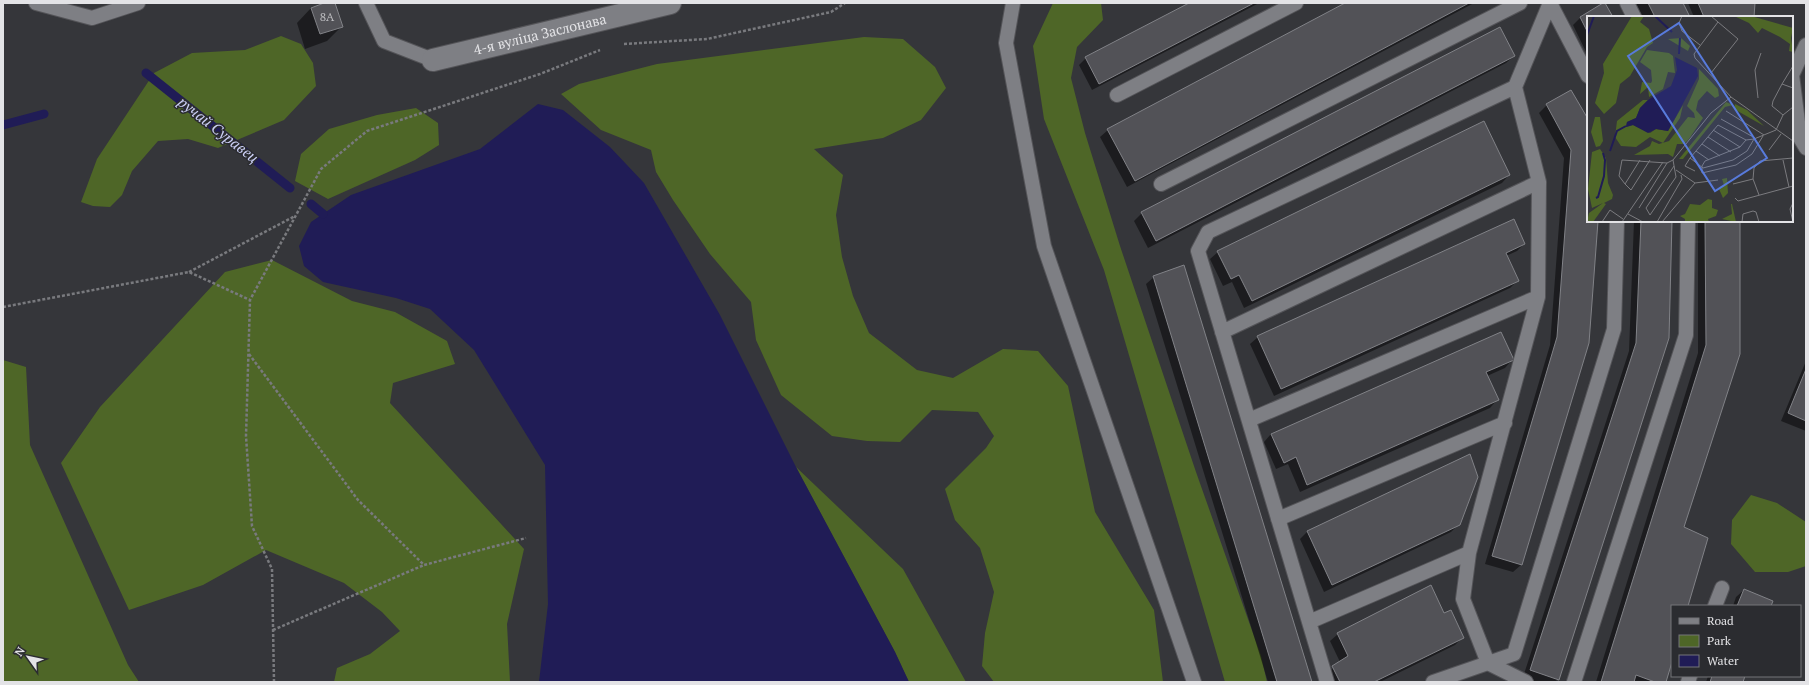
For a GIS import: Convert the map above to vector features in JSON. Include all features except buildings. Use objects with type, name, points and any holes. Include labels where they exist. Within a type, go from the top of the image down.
[{"type":"street","name":"4-я вуліца Заслонава","points":[[433,60],[668,3]]},
{"type":"lane","points":[[36,3],[92,18],[138,3]]},
{"type":"lane","points":[[366,3],[384,41],[433,60]]},
{"type":"lane","points":[[1013,3],[1006,43],[1044,246],[1194,682]]},
{"type":"lane","points":[[1117,95],[1296,3]]},
{"type":"lane","points":[[1161,184],[1520,3]]},
{"type":"lane","points":[[1550,3],[1587,74]]},
{"type":"lane","points":[[1526,682],[1488,663],[1463,599],[1470,553],[1538,297],[1540,182],[1515,87],[1550,3]]},
{"type":"lane","points":[[1627,3],[1634,16]]},
{"type":"lane","points":[[1793,73],[1806,45]]},
{"type":"lane","points":[[1793,83],[1800,138],[1806,148]]},
{"type":"lane","points":[[1327,682],[1198,251],[1208,232],[1515,87]]},
{"type":"lane","points":[[1222,332],[1540,182]]},
{"type":"lane","points":[[1433,682],[1514,654],[1614,329],[1617,222]]},
{"type":"lane","points":[[1574,682],[1686,334],[1688,222]]},
{"type":"lane","points":[[1249,420],[1538,297]]},
{"type":"lane","points":[[1278,519],[1504,423]]},
{"type":"lane","points":[[1309,622],[1470,553]]},
{"type":"lane","points":[[1715,605],[1722,588]]},
{"type":"path","points":[[620,44],[707,39],[831,12],[845,3]]},
{"type":"path","points":[[274,682],[272,569],[252,526],[246,436],[250,300],[321,168],[367,131],[540,74],[605,48]]},
{"type":"path","points":[[3,307],[188,272],[295,216]]},
{"type":"path","points":[[188,272],[250,300]]},
{"type":"path","points":[[248,354],[358,500],[424,565]]},
{"type":"path","points":[[273,630],[424,565],[526,538]]},
{"type":"green space","points":[[1053,3],[1101,3],[1103,20],[1077,47],[1071,78],[1085,133],[1120,246],[1196,472],[1261,656],[1267,682],[1225,682],[1104,270],[1044,119],[1033,46]]},
{"type":"green space","points":[[281,36],[301,44],[313,63],[316,86],[284,120],[218,148],[188,139],[158,141],[132,171],[122,195],[110,207],[93,206],[81,202],[97,159],[154,73],[192,53],[245,50]]},
{"type":"green space","points":[[864,37],[903,39],[935,67],[946,88],[921,120],[883,138],[814,149],[843,175],[836,215],[842,257],[853,296],[869,333],[917,370],[953,378],[1003,349],[1038,351],[1068,386],[1095,512],[1154,610],[1163,682],[994,682],[982,666],[985,633],[994,592],[980,548],[955,520],[945,489],[986,448],[994,436],[978,412],[932,410],[900,442],[867,441],[832,436],[781,395],[756,340],[751,302],[710,254],[673,200],[656,172],[651,150],[601,130],[561,94],[579,84],[657,64]]},
{"type":"green space","points":[[416,108],[438,123],[439,145],[415,160],[328,199],[295,181],[301,154],[329,129],[377,115]]},
{"type":"green space","points":[[272,260],[352,301],[395,312],[447,341],[455,364],[393,383],[390,403],[524,549],[507,624],[510,682],[334,682],[337,668],[370,654],[400,631],[382,612],[344,583],[266,550],[203,585],[129,610],[61,463],[100,407],[225,272]]},
{"type":"green space","points":[[3,360],[26,367],[30,445],[128,665],[139,682],[3,682]]},
{"type":"green space","points":[[796,467],[903,569],[966,682],[909,682],[895,652]]},
{"type":"green space","points":[[1751,495],[1777,503],[1806,522],[1806,566],[1788,572],[1755,572],[1731,544],[1732,520]]},
{"type":"water","points":[[538,104],[563,110],[610,147],[644,183],[720,315],[796,467],[895,652],[909,682],[539,682],[548,604],[545,465],[474,350],[430,309],[396,298],[323,282],[304,266],[299,246],[311,222],[351,195],[480,149]]},
{"type":"waterway","name":"ручай Суравец","points":[[146,73],[290,188]]},
{"type":"waterway","points":[[3,125],[44,114]]},
{"type":"waterway","points":[[311,204],[323,214]]}]
